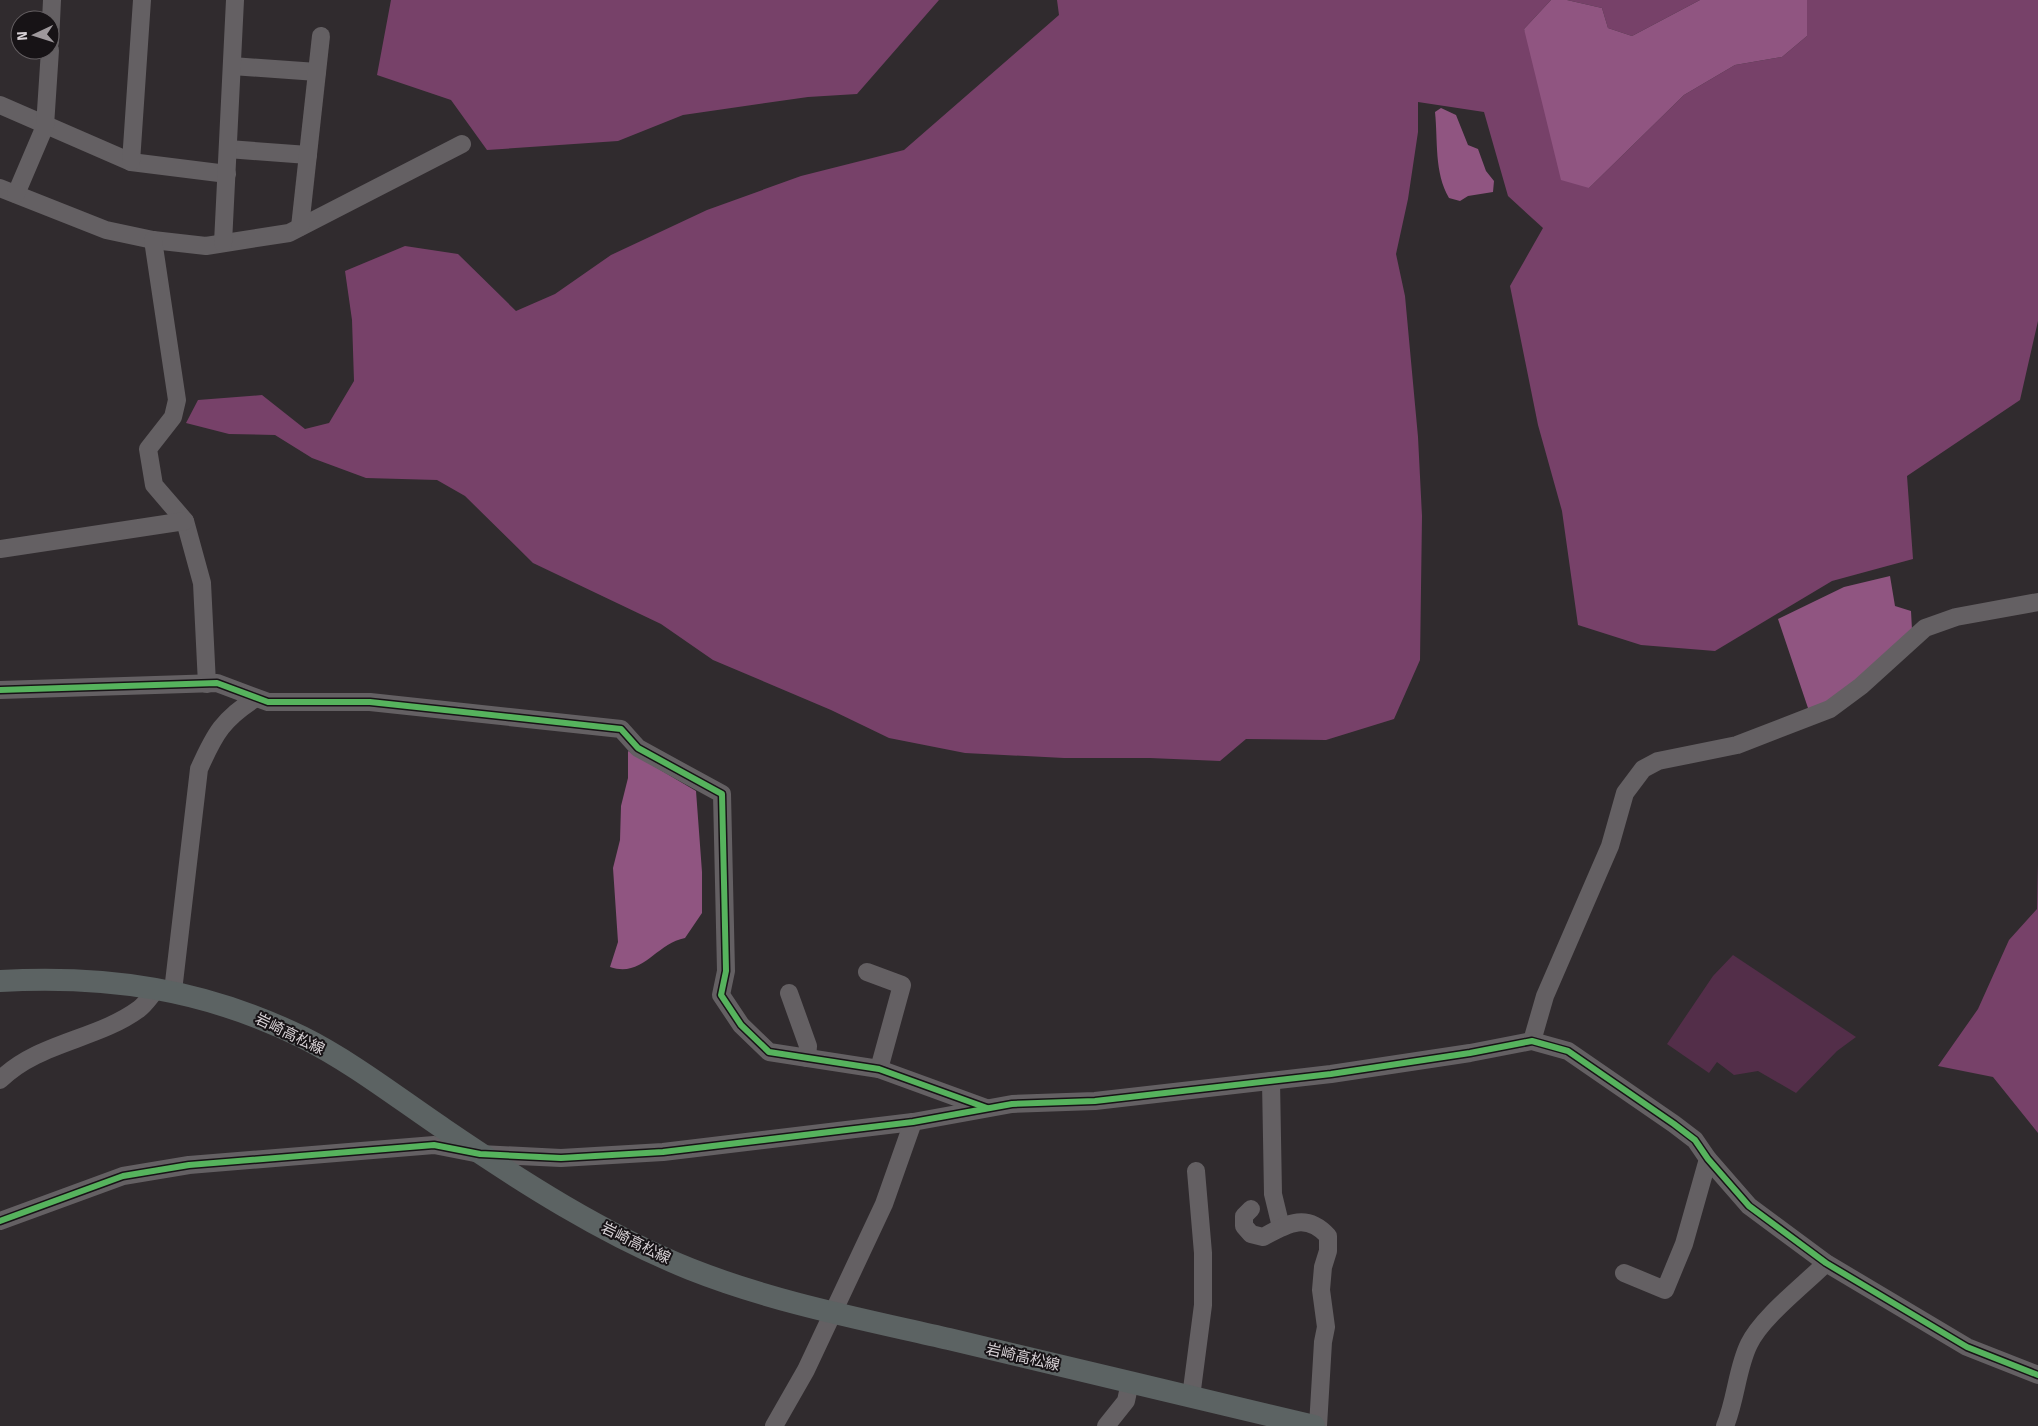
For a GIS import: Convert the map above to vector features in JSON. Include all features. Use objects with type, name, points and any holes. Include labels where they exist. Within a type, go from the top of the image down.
[{"type":"main road","name":"岩崎高松線","points":[[0,981],[102,980],[165,990],[239,1010],[304,1038],[370,1079],[480,1154],[625,1240],[692,1269],[788,1302],[1314,1426]]},
{"type":"street","points":[[131,162],[142,0]]},
{"type":"street","points":[[223,243],[235,0]]},
{"type":"street","points":[[300,227],[321,36]]},
{"type":"street","points":[[16,194],[45,126],[49,60]]},
{"type":"street","points":[[232,66],[317,72]]},
{"type":"street","points":[[0,105],[131,162],[227,174]]},
{"type":"street","points":[[0,188],[106,230],[153,240],[206,246],[289,232],[462,144]]},
{"type":"street","points":[[228,149],[308,154]]},
{"type":"street","points":[[153,240],[177,400],[173,417],[148,449],[154,485],[185,521],[202,583],[207,684]]},
{"type":"street","points":[[0,549],[185,521]]},
{"type":"street","points":[[1532,1041],[1546,996],[1610,846],[1625,793],[1643,769],[1658,761],[1737,745],[1830,709],[1861,686],[1925,628],[1956,617],[2038,602]]},
{"type":"street","points":[[0,690],[216,683],[268,702],[370,702],[621,729],[638,748],[722,794],[726,971],[721,995],[740,1025],[769,1052],[880,1069],[987,1108]]},
{"type":"street","points":[[0,1080],[13,1067],[59,1045],[107,1028],[141,1008],[165,990],[199,769],[212,740],[232,713],[256,698]]},
{"type":"street","points":[[867,972],[902,985],[880,1069]]},
{"type":"street","points":[[790,993],[808,1046],[807,1058]]},
{"type":"street","points":[[0,1221],[123,1176],[153,1170],[434,1145],[480,1154],[561,1158],[604,1157],[717,1147],[913,1122],[1012,1104],[1095,1101],[1359,1070],[1532,1041],[1568,1051],[1695,1140],[1708,1159],[1749,1206],[1826,1263],[1967,1347],[2038,1375]]},
{"type":"street","points":[[1271,1081],[1273,1194],[1280,1228]]},
{"type":"street","points":[[780,1423],[884,1204],[913,1122]]},
{"type":"street","points":[[1624,1274],[1665,1290],[1684,1244],[1708,1159]]},
{"type":"street","points":[[1191,1397],[1203,1305],[1203,1253],[1196,1171]]},
{"type":"street","points":[[1250,1209],[1244,1216],[1244,1226],[1251,1234],[1263,1237],[1280,1228],[1303,1221],[1318,1225],[1328,1236],[1328,1251],[1323,1267],[1321,1290],[1326,1328],[1323,1342],[1318,1426]]},
{"type":"street","points":[[1725,1426],[1731,1412],[1748,1345],[1760,1324],[1826,1263]]},
{"type":"street","points":[[1106,1426],[1126,1401],[1130,1382]]},
{"type":"shaded area","points":[[391,0],[939,0],[857,94],[808,97],[683,115],[618,141],[487,150],[451,100],[377,75]]},
{"type":"shaded area","points":[[1057,0],[1551,0],[1524,29],[1589,188],[1684,95],[1735,65],[1782,57],[1807,36],[1807,0],[2038,0],[2038,321],[2020,400],[1907,476],[1913,559],[1832,581],[1715,651],[1641,645],[1578,625],[1562,511],[1538,425],[1510,286],[1543,228],[1508,196],[1484,112],[1418,102],[1418,132],[1408,199],[1396,254],[1405,296],[1418,437],[1422,516],[1420,660],[1394,719],[1326,740],[1246,739],[1220,761],[1150,758],[1064,758],[965,753],[889,738],[831,710],[713,660],[661,624],[533,563],[465,496],[437,480],[366,478],[312,458],[275,435],[229,434],[186,423],[198,400],[262,395],[305,429],[329,423],[354,381],[352,320],[345,271],[405,246],[458,254],[516,311],[555,294],[611,255],[707,210],[801,176],[904,150],[1059,15]]},
{"type":"shaded area","points":[[1551,0],[1567,0],[1602,8],[1608,28],[1632,36],[1700,0],[1807,0],[1807,36],[1782,57],[1735,65],[1684,95],[1589,188],[1561,180],[1524,29]]},
{"type":"shaded area","points":[[1567,0],[1700,0],[1632,36],[1608,28],[1602,8]]},
{"type":"shaded area","points":[[1441,108],[1456,115],[1468,145],[1478,149],[1486,171],[1494,181],[1493,192],[1468,196],[1460,201],[1449,198],[1441,178],[1438,156],[1435,112]]},
{"type":"shaded area","points":[[1890,576],[1895,606],[1911,611],[1912,630],[1833,700],[1809,711],[1778,619],[1844,587]]},
{"type":"shaded area","points":[[628,751],[696,791],[702,872],[702,913],[685,938],[675,941],[640,964],[631,968],[621,969],[610,967],[618,942],[613,868],[620,840],[621,806],[628,778]]},
{"type":"shaded area","points":[[2038,864],[2038,1133],[1993,1077],[1938,1066],[1978,1009],[2009,940],[2037,909]]},
{"type":"shaded area","points":[[1733,955],[1856,1037],[1837,1051],[1796,1093],[1758,1071],[1734,1075],[1717,1062],[1709,1073],[1667,1044],[1713,976]]},
{"type":"cycle path","points":[[0,690],[217,683],[268,702],[370,702],[621,729],[638,748],[722,794],[726,971],[721,995],[741,1025],[769,1052],[879,1069],[987,1108]]},
{"type":"cycle path","points":[[0,1221],[123,1176],[189,1165],[434,1145],[480,1154],[561,1158],[663,1152],[913,1122],[1012,1104],[1095,1101],[1331,1074],[1470,1053],[1532,1041],[1568,1051],[1674,1124],[1695,1140],[1708,1159],[1749,1206],[1826,1263],[1967,1347],[2038,1375]]}]
